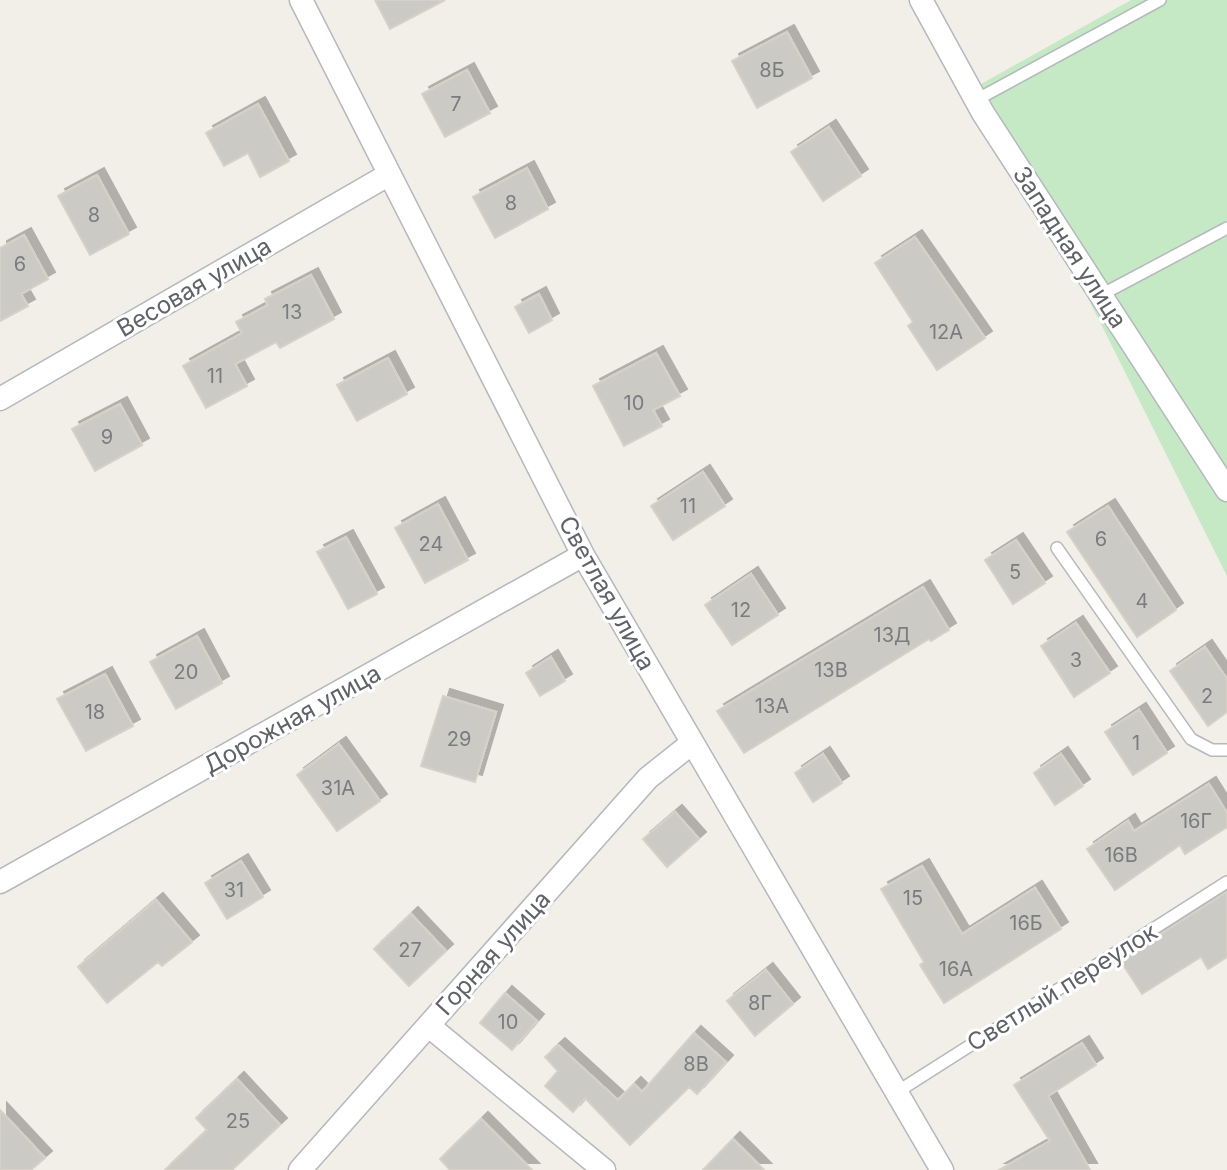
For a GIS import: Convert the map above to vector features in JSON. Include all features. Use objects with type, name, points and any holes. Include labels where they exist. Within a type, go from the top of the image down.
[{"type":"street","name":"Светлая улица","points":[[301,0],[583,555],[942,1170]]},
{"type":"street","name":"Западная улица","points":[[921,0],[976,100],[1227,490]]},
{"type":"street","name":"Весовая улица","points":[[0,399],[388,175]]},
{"type":"street","name":"Дорожная улица","points":[[0,882],[583,555]]},
{"type":"street","name":"Горная улица","points":[[300,1170],[648,778],[692,743]]},
{"type":"street","points":[[429,1026],[604,1170]]},
{"type":"lane","points":[[976,100],[1160,0]]},
{"type":"lane","points":[[1101,295],[1227,228]]},
{"type":"lane","points":[[1057,548],[1191,739],[1212,750],[1227,750]]},
{"type":"lane","name":"Светлый переулок","points":[[897,1092],[1227,882]]},
{"type":"green space","points":[[1131,0],[1227,0],[1227,576],[981,84]]},
{"type":"building","points":[[375,0],[445,0],[390,29]]},
{"type":"building","points":[[787,32],[812,78],[757,108],[732,61]]},
{"type":"building","points":[[467,70],[490,113],[445,137],[422,94]]},
{"type":"building","points":[[258,104],[289,161],[260,177],[248,153],[224,166],[206,133]]},
{"type":"building","points":[[829,127],[861,176],[823,201],[791,152]]},
{"type":"building","points":[[527,168],[548,209],[495,238],[473,197]]},
{"type":"building","points":[[97,175],[129,234],[90,255],[58,196]]},
{"type":"building","points":[[24,235],[48,279],[21,294],[28,306],[0,321],[0,248]]},
{"type":"building","points":[[915,237],[985,338],[937,370],[908,326],[913,322],[875,263]]},
{"type":"building","points":[[311,275],[334,319],[280,348],[276,342],[235,364],[247,386],[206,408],[183,366],[242,333],[236,322],[268,305],[265,299]]},
{"type":"building","points":[[539,294],[552,320],[529,333],[515,307]]},
{"type":"building","points":[[656,353],[680,396],[653,410],[662,426],[624,446],[593,386]]},
{"type":"building","points":[[388,358],[407,394],[357,421],[337,385]]},
{"type":"building","points":[[120,404],[142,445],[95,471],[72,429]]},
{"type":"building","points":[[703,472],[725,506],[673,540],[651,506]]},
{"type":"building","points":[[438,504],[468,560],[425,583],[395,528]]},
{"type":"building","points":[[1108,506],[1176,610],[1137,637],[1067,532]]},
{"type":"building","points":[[346,537],[377,594],[348,609],[317,552]]},
{"type":"building","points":[[1016,540],[1045,583],[1013,604],[985,560]]},
{"type":"building","points":[[751,574],[778,615],[732,645],[705,605]]},
{"type":"building","points":[[923,587],[949,630],[931,641],[929,639],[744,753],[717,711]]},
{"type":"building","points":[[1076,623],[1110,673],[1074,697],[1041,646]]},
{"type":"building","points":[[197,636],[222,683],[176,709],[150,662]]},
{"type":"building","points":[[1205,647],[1227,679],[1227,712],[1208,726],[1170,671]]},
{"type":"building","points":[[551,657],[565,681],[540,696],[526,673]]},
{"type":"building","points":[[105,674],[133,726],[86,751],[57,699]]},
{"type":"building","points":[[443,696],[496,712],[475,782],[421,766]]},
{"type":"building","points":[[1139,710],[1167,753],[1133,775],[1105,732]]},
{"type":"building","points":[[339,744],[380,801],[337,831],[297,775]]},
{"type":"building","points":[[823,754],[842,783],[813,802],[795,773]]},
{"type":"building","points":[[1061,754],[1083,786],[1055,805],[1034,773]]},
{"type":"building","points":[[1209,784],[1227,813],[1227,827],[1185,854],[1180,845],[1115,890],[1087,849],[1128,821],[1134,831]]},
{"type":"building","points":[[675,812],[699,839],[667,867],[643,839]]},
{"type":"building","points":[[241,861],[263,897],[227,919],[205,883]]},
{"type":"building","points":[[922,866],[962,934],[1035,888],[1061,929],[944,1003],[920,965],[924,962],[881,889]]},
{"type":"building","points":[[1227,892],[1227,957],[1208,969],[1201,957],[1142,994],[1120,960]]},
{"type":"building","points":[[156,900],[192,942],[162,966],[158,962],[107,1003],[78,967]]},
{"type":"building","points":[[411,914],[446,951],[409,986],[374,949]]},
{"type":"building","points":[[766,970],[793,1004],[755,1036],[727,1001]]},
{"type":"building","points":[[505,993],[537,1021],[512,1050],[480,1023]]},
{"type":"building","points":[[694,1033],[726,1062],[697,1094],[689,1087],[630,1145],[585,1098],[573,1112],[545,1086],[558,1071],[545,1057],[558,1045],[618,1100],[634,1084],[642,1092]]},
{"type":"building","points":[[1082,1043],[1096,1065],[1048,1096],[1090,1170],[999,1170],[1050,1141],[1014,1085]]},
{"type":"building","points":[[237,1079],[280,1125],[232,1170],[165,1170],[207,1130],[196,1118]]},
{"type":"building","points":[[0,1110],[45,1158],[31,1170],[0,1170]]},
{"type":"building","points":[[481,1119],[532,1170],[450,1170],[440,1159]]},
{"type":"building","points":[[733,1139],[764,1170],[703,1170]]}]
